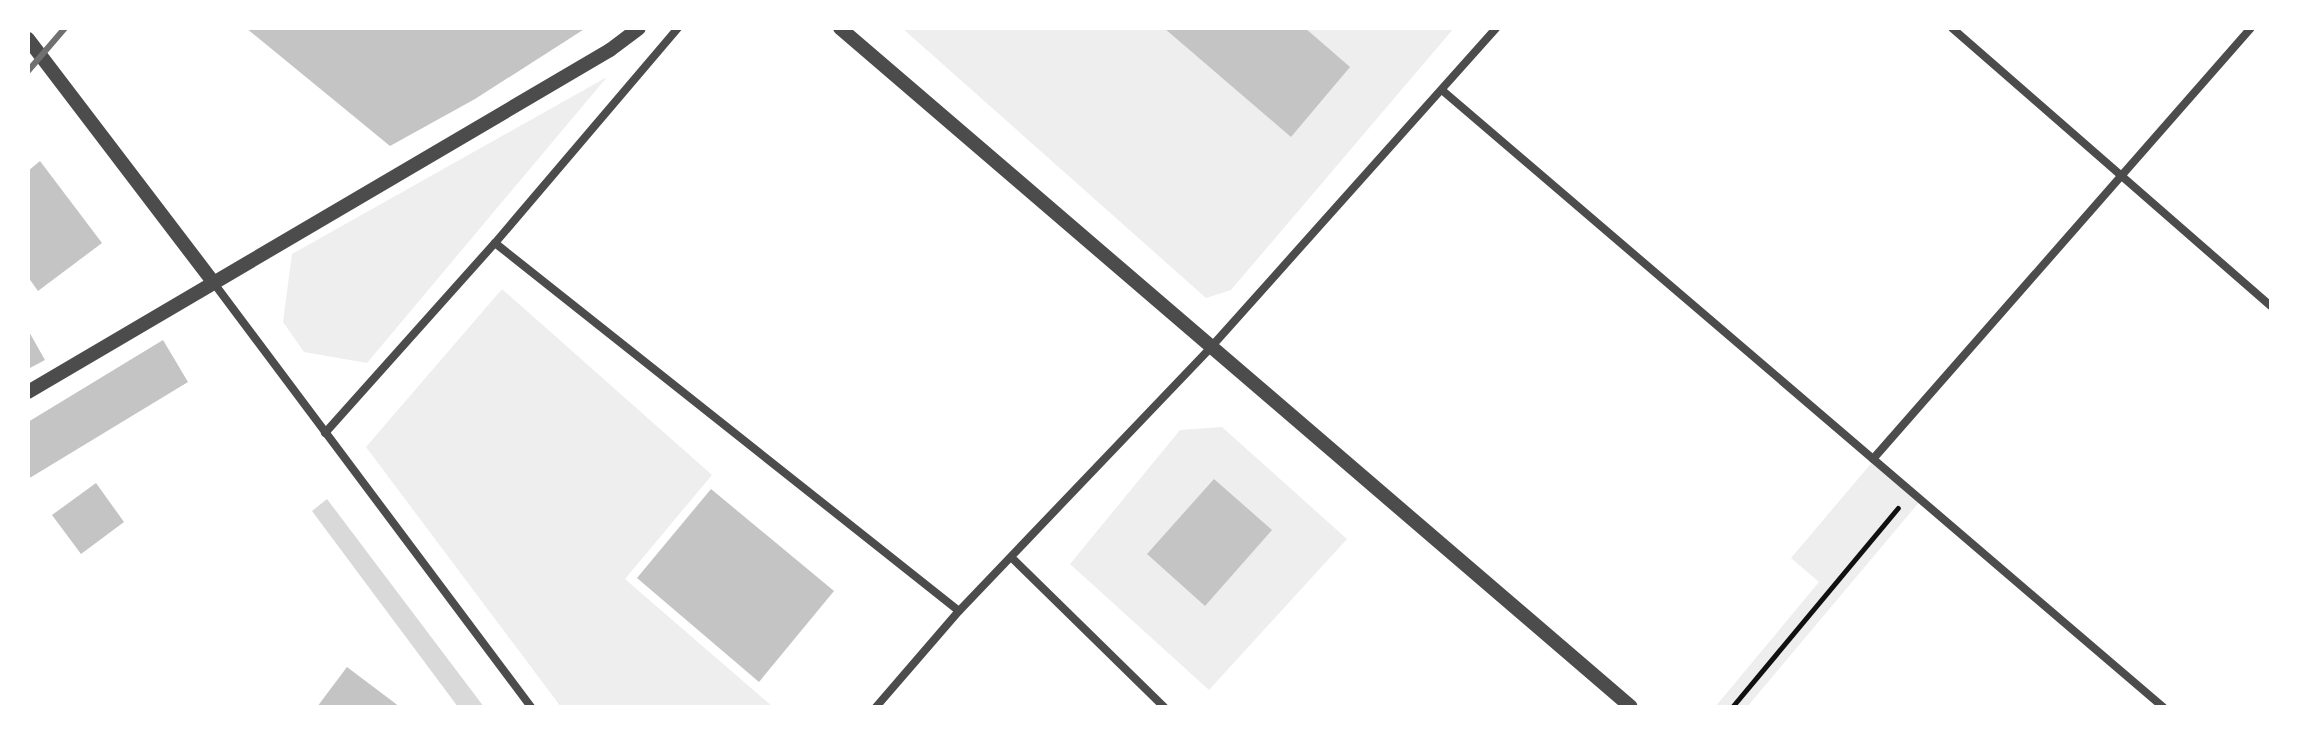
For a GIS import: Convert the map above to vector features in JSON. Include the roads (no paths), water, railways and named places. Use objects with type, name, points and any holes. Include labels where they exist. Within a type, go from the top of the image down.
[{"type":"street","points":[[28,392],[610,50],[639,28]]},
{"type":"street","points":[[325,433],[495,243],[678,28]]},
{"type":"street","points":[[840,28],[1631,707]]},
{"type":"street","points":[[876,707],[959,611],[1212,346],[1443,91],[1496,28]]},
{"type":"street","points":[[1952,28],[2271,306]]},
{"type":"street","points":[[1873,459],[2251,28]]},
{"type":"street","points":[[28,39],[34,58],[213,282],[531,707]]},
{"type":"street","points":[[1443,91],[2163,707]]},
{"type":"street","points":[[495,243],[959,611]]},
{"type":"street","points":[[1012,558],[1164,707]]},
{"type":"railway","points":[[28,71],[65,28]]}]
